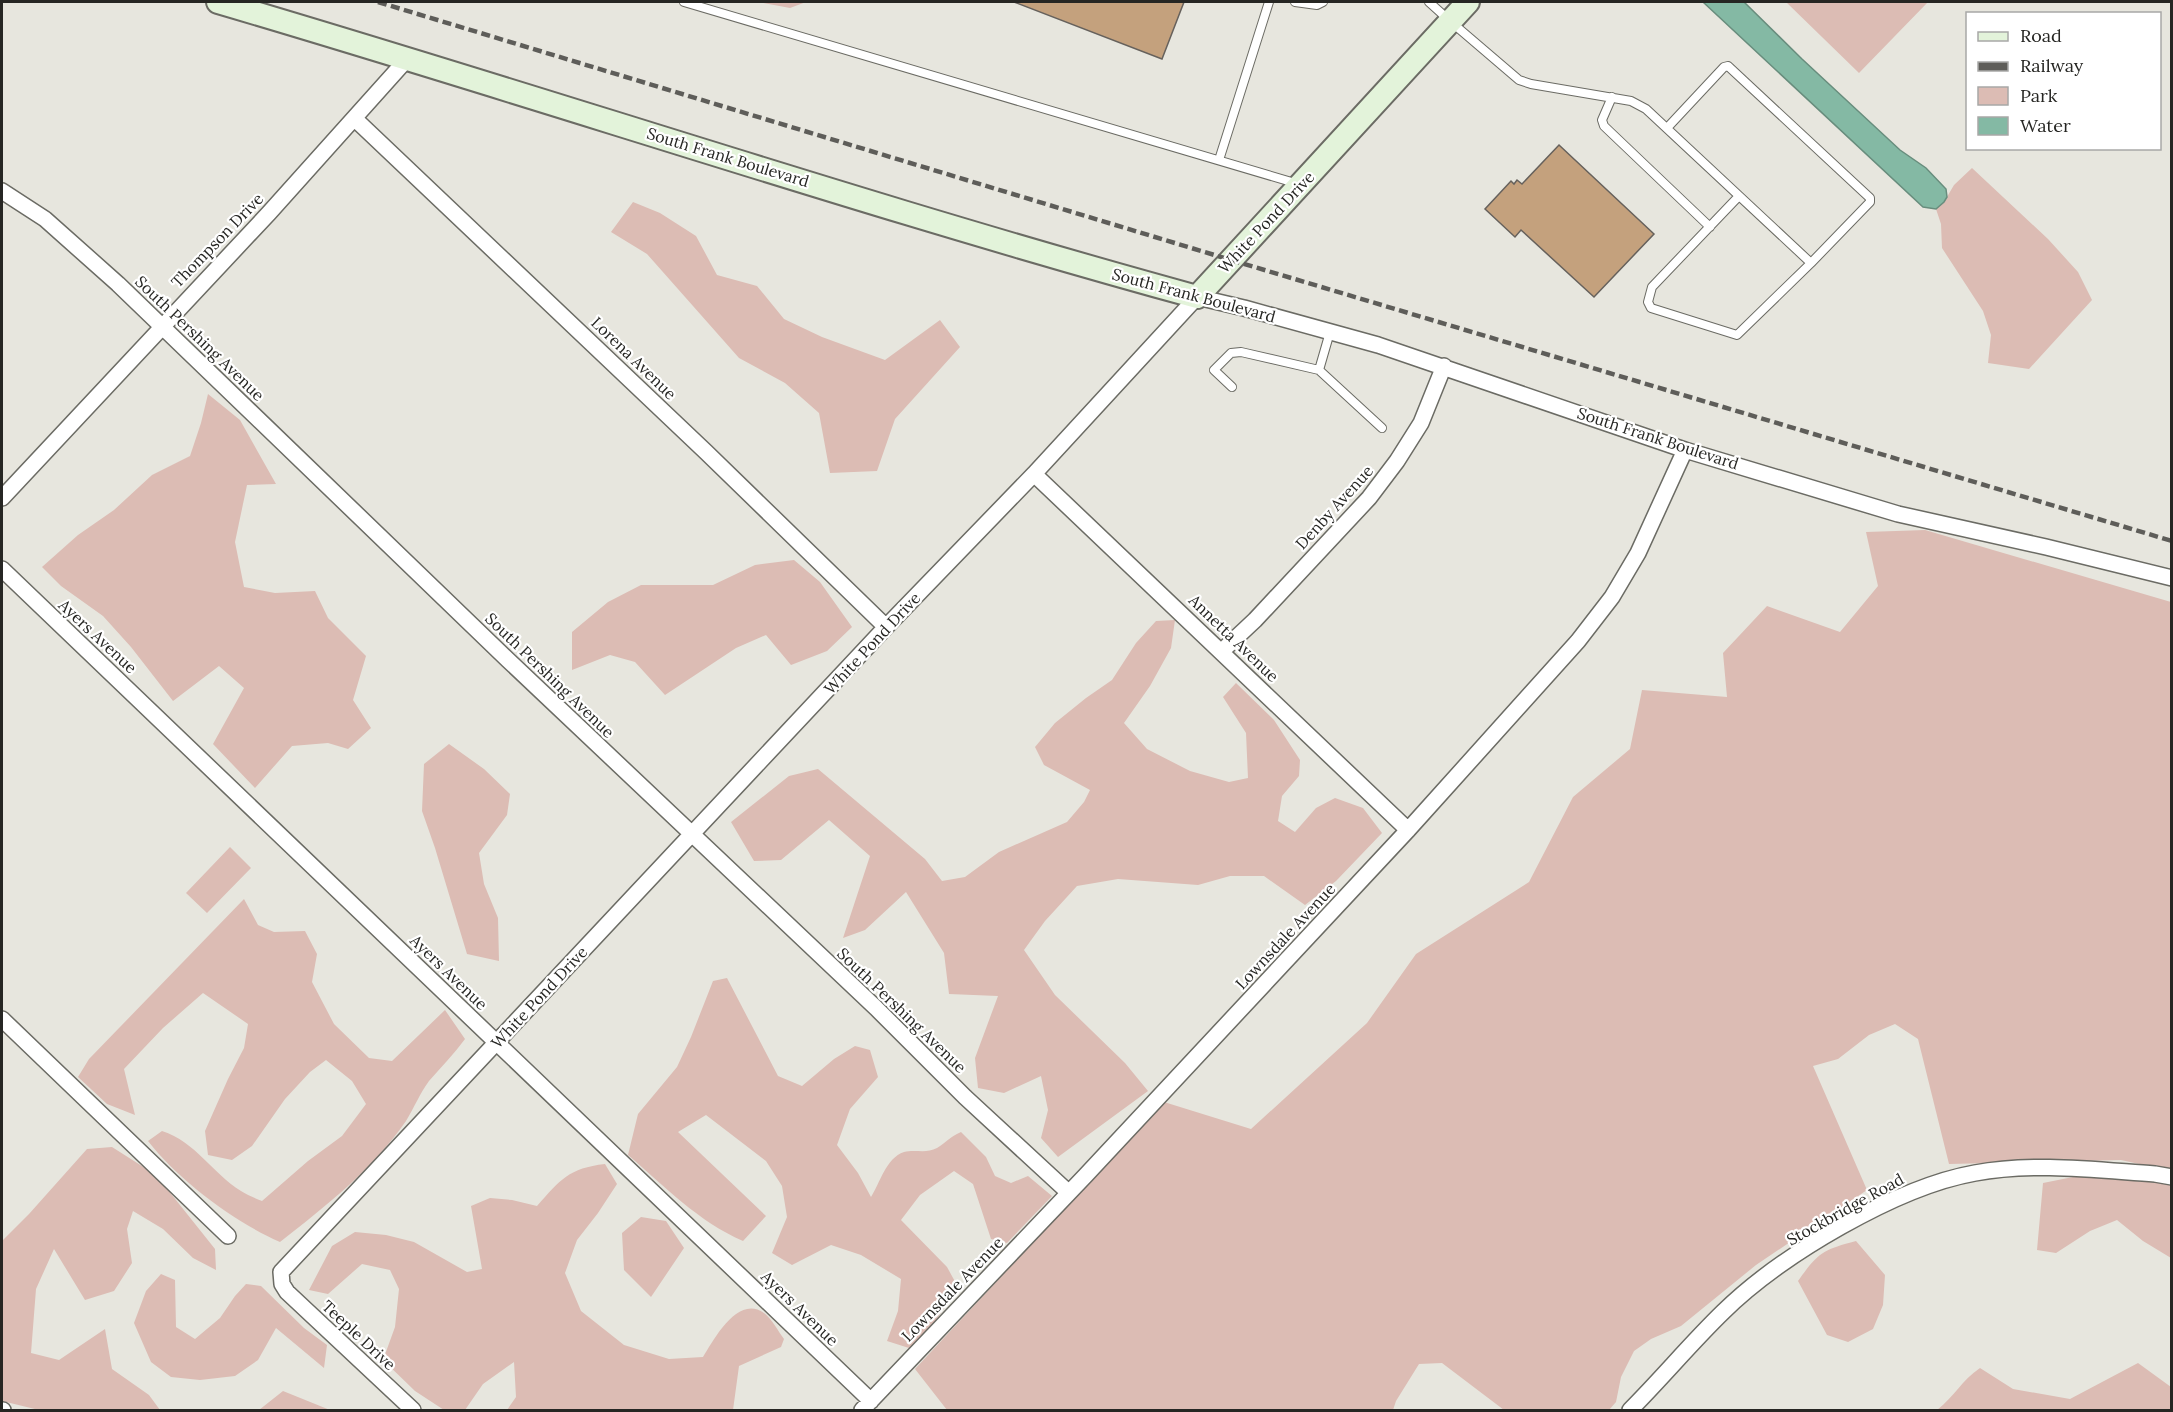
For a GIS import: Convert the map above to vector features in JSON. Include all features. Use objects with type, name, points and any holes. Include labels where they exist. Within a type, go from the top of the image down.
[{"type":"street","name":"South Frank Boulevard","points":[[218,2],[408,58],[1048,256],[1330,332],[1444,366],[1685,450],[1898,514],[2172,578]]},
{"type":"street","name":"White Pond Drive","points":[[282,1284],[281,1272],[285,1266],[886,627],[1034,474],[1468,2]]},
{"type":"street","name":"Thompson Drive","points":[[2,498],[269,213],[408,58]]},
{"type":"street","name":"Lorena Avenue","points":[[355,119],[706,452],[886,627]]},
{"type":"street","name":"South Pershing Avenue","points":[[2,191],[45,219],[118,284],[692,835],[868,1000],[965,1097],[1068,1192]]},
{"type":"street","name":"Denby Avenue","points":[[1222,651],[1255,620],[1369,498],[1397,461],[1421,423],[1444,366]]},
{"type":"street","name":"Lownsdale Avenue","points":[[866,1406],[1408,830],[1578,641],[1612,597],[1638,553],[1685,450]]},
{"type":"street","name":"Annetta Avenue","points":[[1034,474],[1408,830]]},
{"type":"street","name":"Ayers Avenue","points":[[2,569],[408,956],[866,1406]]},
{"type":"street","points":[[2,1019],[228,1236]]},
{"type":"street","name":"Stockbridge Road","points":[[1637,1408],[1724,1310],[1765,1277],[1817,1241],[1894,1199],[1936,1182],[1975,1173],[2028,1167],[2156,1174],[2172,1177]]},
{"type":"street","name":"Teeple Drive","points":[[282,1284],[287,1292],[413,1410]]},
{"type":"lane","points":[[684,2],[1300,185]]},
{"type":"lane","points":[[1219,160],[1269,2]]},
{"type":"lane","points":[[1295,2],[1317,5],[1323,2]]},
{"type":"lane","points":[[1429,2],[1519,80],[1631,101],[1647,109],[1811,263]]},
{"type":"lane","points":[[1667,128],[1724,67],[1728,66],[1870,198],[1870,202],[1737,335],[1652,308],[1648,302],[1652,287],[1739,196]]},
{"type":"lane","points":[[1612,97],[1602,120],[1604,126],[1710,227]]},
{"type":"lane","points":[[1319,370],[1330,332]]},
{"type":"lane","points":[[1232,387],[1214,370],[1231,353],[1241,352],[1319,370],[1382,428]]},
{"type":"green space","points":[[758,2],[806,2],[790,8]]},
{"type":"green space","points":[[1786,2],[1928,2],[1859,73]]},
{"type":"green space","points":[[1972,168],[2048,239],[2078,272],[2092,300],[2029,369],[1988,363],[1991,335],[1983,311],[1942,248],[1941,224],[1936,209],[1944,202],[1954,185]]},
{"type":"green space","points":[[633,202],[660,213],[696,236],[717,275],[757,286],[784,319],[822,337],[885,360],[940,320],[960,347],[895,419],[877,471],[830,473],[819,413],[785,383],[739,358],[647,254],[611,232]]},
{"type":"green space","points":[[208,394],[240,420],[276,484],[247,485],[235,542],[244,587],[275,593],[315,591],[328,618],[366,656],[353,700],[371,728],[348,749],[328,743],[292,746],[255,788],[213,744],[244,688],[219,666],[173,701],[131,647],[103,616],[61,586],[42,567],[78,535],[114,510],[152,475],[190,456]]},
{"type":"green space","points":[[1925,530],[2171,602],[2171,1171],[2121,1160],[1949,1164],[1918,1039],[1895,1024],[1869,1035],[1838,1059],[1813,1066],[1867,1190],[1756,1265],[1681,1326],[1651,1339],[1634,1351],[1621,1377],[1616,1402],[1609,1410],[1504,1410],[1442,1363],[1419,1364],[1396,1401],[1393,1410],[947,1410],[915,1369],[1164,1102],[1251,1129],[1367,1023],[1416,954],[1529,882],[1573,797],[1630,749],[1642,690],[1727,697],[1723,653],[1767,606],[1840,632],[1878,586],[1866,532]]},
{"type":"green space","points":[[794,560],[820,582],[852,627],[827,651],[791,665],[766,635],[736,648],[665,695],[635,662],[610,655],[572,670],[572,632],[608,602],[641,585],[713,585],[755,565]]},
{"type":"green space","points":[[1175,620],[1171,648],[1150,686],[1124,723],[1147,749],[1190,771],[1229,782],[1248,778],[1246,733],[1223,697],[1236,683],[1274,720],[1300,760],[1299,776],[1282,796],[1278,821],[1295,832],[1316,808],[1335,798],[1363,808],[1382,833],[1336,881],[1305,905],[1264,876],[1230,876],[1198,885],[1118,879],[1077,886],[1045,921],[1024,950],[1055,995],[1125,1063],[1148,1091],[1058,1157],[1041,1138],[1048,1110],[1041,1076],[1004,1093],[978,1088],[975,1058],[998,996],[949,994],[944,953],[906,892],[865,930],[843,938],[870,856],[829,820],[781,860],[754,861],[731,822],[789,776],[818,769],[925,859],[942,881],[965,877],[999,852],[1067,822],[1084,802],[1090,790],[1044,765],[1035,747],[1055,723],[1112,680],[1136,643],[1156,621]]},
{"type":"green space","points":[[449,744],[484,769],[510,794],[507,815],[479,853],[484,884],[498,918],[499,961],[467,954],[422,811],[424,764]]},
{"type":"green space","points":[[230,847],[251,868],[207,913],[186,893]]},
{"type":"green space","points":[[244,899],[258,925],[274,932],[305,931],[317,954],[312,982],[334,1024],[369,1058],[392,1061],[445,1010],[465,1039],[429,1081],[406,1121],[378,1156],[331,1201],[280,1242],[245,1224],[209,1199],[175,1171],[148,1141],[162,1131],[174,1136],[185,1142],[231,1184],[262,1201],[308,1161],[342,1136],[366,1104],[352,1081],[326,1060],[310,1072],[285,1099],[252,1146],[232,1160],[208,1155],[205,1131],[244,1048],[248,1024],[203,993],[163,1028],[124,1069],[135,1115],[107,1104],[78,1077],[89,1059]]},
{"type":"green space","points":[[727,978],[778,1076],[802,1086],[834,1059],[855,1046],[870,1050],[878,1077],[850,1109],[837,1145],[858,1173],[871,1197],[888,1165],[898,1155],[908,1151],[933,1150],[961,1132],[986,1157],[995,1176],[1011,1183],[1028,1176],[1052,1196],[1007,1243],[991,1239],[973,1184],[954,1171],[920,1195],[901,1220],[947,1267],[958,1287],[930,1329],[909,1348],[887,1341],[898,1311],[901,1279],[861,1255],[831,1245],[792,1265],[772,1253],[787,1217],[782,1186],[766,1161],[706,1115],[678,1132],[766,1216],[743,1241],[697,1214],[628,1155],[638,1114],[677,1067],[713,981]]},
{"type":"green space","points":[[112,1147],[156,1175],[215,1249],[216,1270],[193,1258],[163,1229],[133,1211],[127,1229],[132,1263],[114,1291],[85,1300],[54,1249],[36,1289],[31,1353],[59,1360],[105,1329],[112,1369],[149,1395],[160,1410],[39,1410],[2,1401],[2,1241],[87,1149]]},
{"type":"green space","points":[[605,1164],[617,1184],[577,1240],[565,1273],[581,1311],[624,1345],[669,1359],[703,1357],[720,1330],[736,1314],[745,1309],[754,1309],[764,1313],[784,1339],[781,1347],[739,1366],[733,1410],[507,1410],[516,1397],[514,1362],[483,1384],[465,1410],[444,1410],[415,1391],[383,1360],[395,1327],[399,1289],[390,1270],[362,1264],[328,1294],[309,1290],[332,1246],[355,1232],[386,1235],[414,1242],[467,1272],[482,1269],[471,1206],[490,1198],[537,1206],[559,1182],[574,1172]]},
{"type":"green space","points":[[2078,1176],[2171,1184],[2171,1258],[2143,1241],[2117,1220],[2090,1231],[2056,1253],[2037,1250],[2043,1183]]},
{"type":"green space","points":[[641,1217],[666,1221],[684,1248],[651,1297],[624,1270],[622,1233]]},
{"type":"green space","points":[[1856,1241],[1885,1275],[1883,1305],[1873,1329],[1848,1342],[1827,1335],[1798,1281],[1816,1258],[1835,1247]]},
{"type":"green space","points":[[161,1274],[175,1280],[176,1327],[195,1339],[220,1318],[246,1284],[261,1286],[304,1328],[327,1345],[324,1368],[276,1328],[258,1360],[235,1376],[200,1380],[171,1377],[151,1362],[134,1323],[146,1291]]},
{"type":"green space","points":[[2138,1363],[2171,1387],[2171,1410],[1937,1410],[1980,1368],[2013,1389],[2070,1399]]},
{"type":"green space","points":[[283,1391],[330,1410],[259,1410]]},
{"type":"water","points":[[1703,2],[1744,2],[1900,150],[1926,168],[1946,189],[1947,197],[1944,202],[1936,209],[1923,207]]},
{"type":"building","points":[[1014,2],[1184,2],[1162,59]]},
{"type":"building","points":[[1559,145],[1654,234],[1594,297],[1521,230],[1515,237],[1485,209],[1511,181],[1514,184],[1517,180],[1522,184]]},
{"type":"railway","points":[[378,2],[2172,541]]}]
